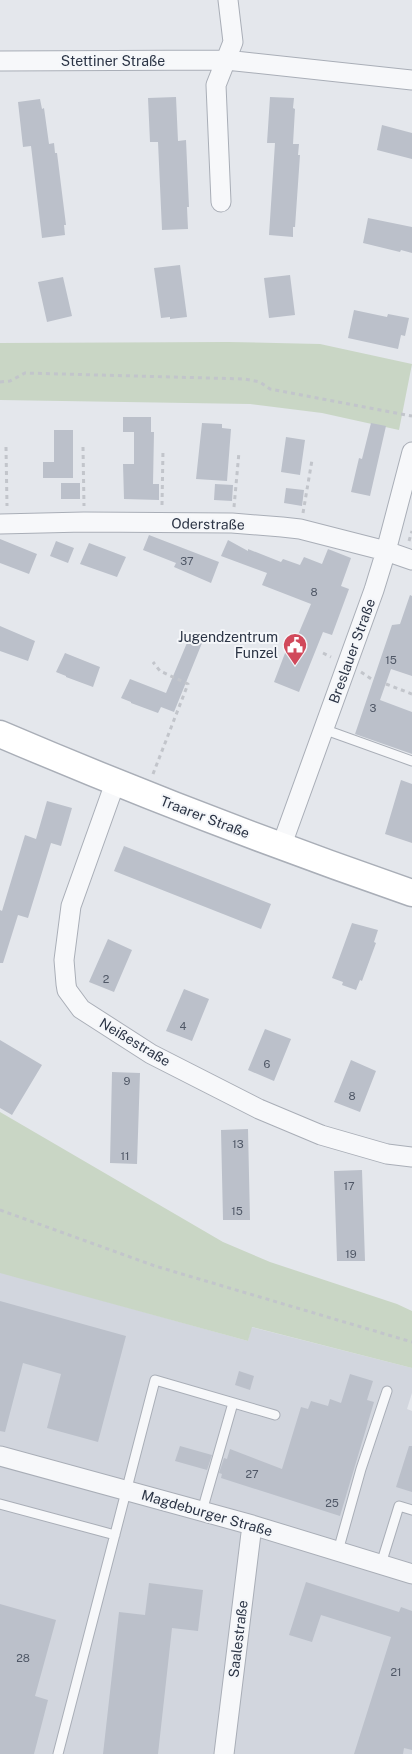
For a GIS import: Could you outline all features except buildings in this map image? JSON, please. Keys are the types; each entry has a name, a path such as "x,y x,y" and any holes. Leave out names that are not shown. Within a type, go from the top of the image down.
{"street":[{"path":"221,202 216,85 233,42 228,0"},
{"name":"Stettiner Straße","path":"0,61 226,60 412,80"},
{"name":"Breslauer Straße","path":"281,847 386,551 412,452"},
{"name":"Oderstraße","path":"4,524 84,522 232,523 300,529 386,551 412,560"},
{"name":"Traarer Straße","path":"0,734 115,783 281,847 412,893"},
{"name":"Neißestraße","path":"115,783 70,906 64,960 66,984 67,990 81,1009 151,1054 259,1109 321,1135 387,1154 412,1158"},
{"name":"Magdeburger Straße","path":"0,1456 252,1525 412,1574"},
{"name":"Saalestraße","path":"224,1754 252,1525"}],"lane":[{"path":"324,730 412,761"},
{"path":"58,1754 155,1380 275,1415"},
{"path":"338,1551 361,1469 387,1391"},
{"path":"202,1511 233,1403"},
{"path":"0,1504 115,1535"},
{"path":"381,1564 399,1506 412,1510"}],"path":[{"path":"0,382 10,381 25,373 245,379 260,382 270,389 412,416"},
{"path":"4,524 6,447"},
{"path":"83,447 84,522"},
{"path":"162,523 163,450"},
{"path":"232,523 239,452"},
{"path":"300,529 312,460"},
{"path":"145,793 188,684 160,671 153,662"},
{"path":"386,684 412,694"},
{"path":"0,1210 155,1266 412,1342"}],"shaded area":[{"path":"0,1272 248,1341 251,1327 412,1368 412,1393 407,1409 412,1411 412,1754 0,1754"}],"green space":[{"path":"228,342 320,344 412,364 399,430 322,413 250,404 0,400 0,343"},
{"path":"0,1112 223,1242 270,1262 397,1304 412,1311 412,1368 252,1327 248,1341 0,1273"}],"place":[{"name":"Jugendzentrum Funzel","path":"295,666"}]}
